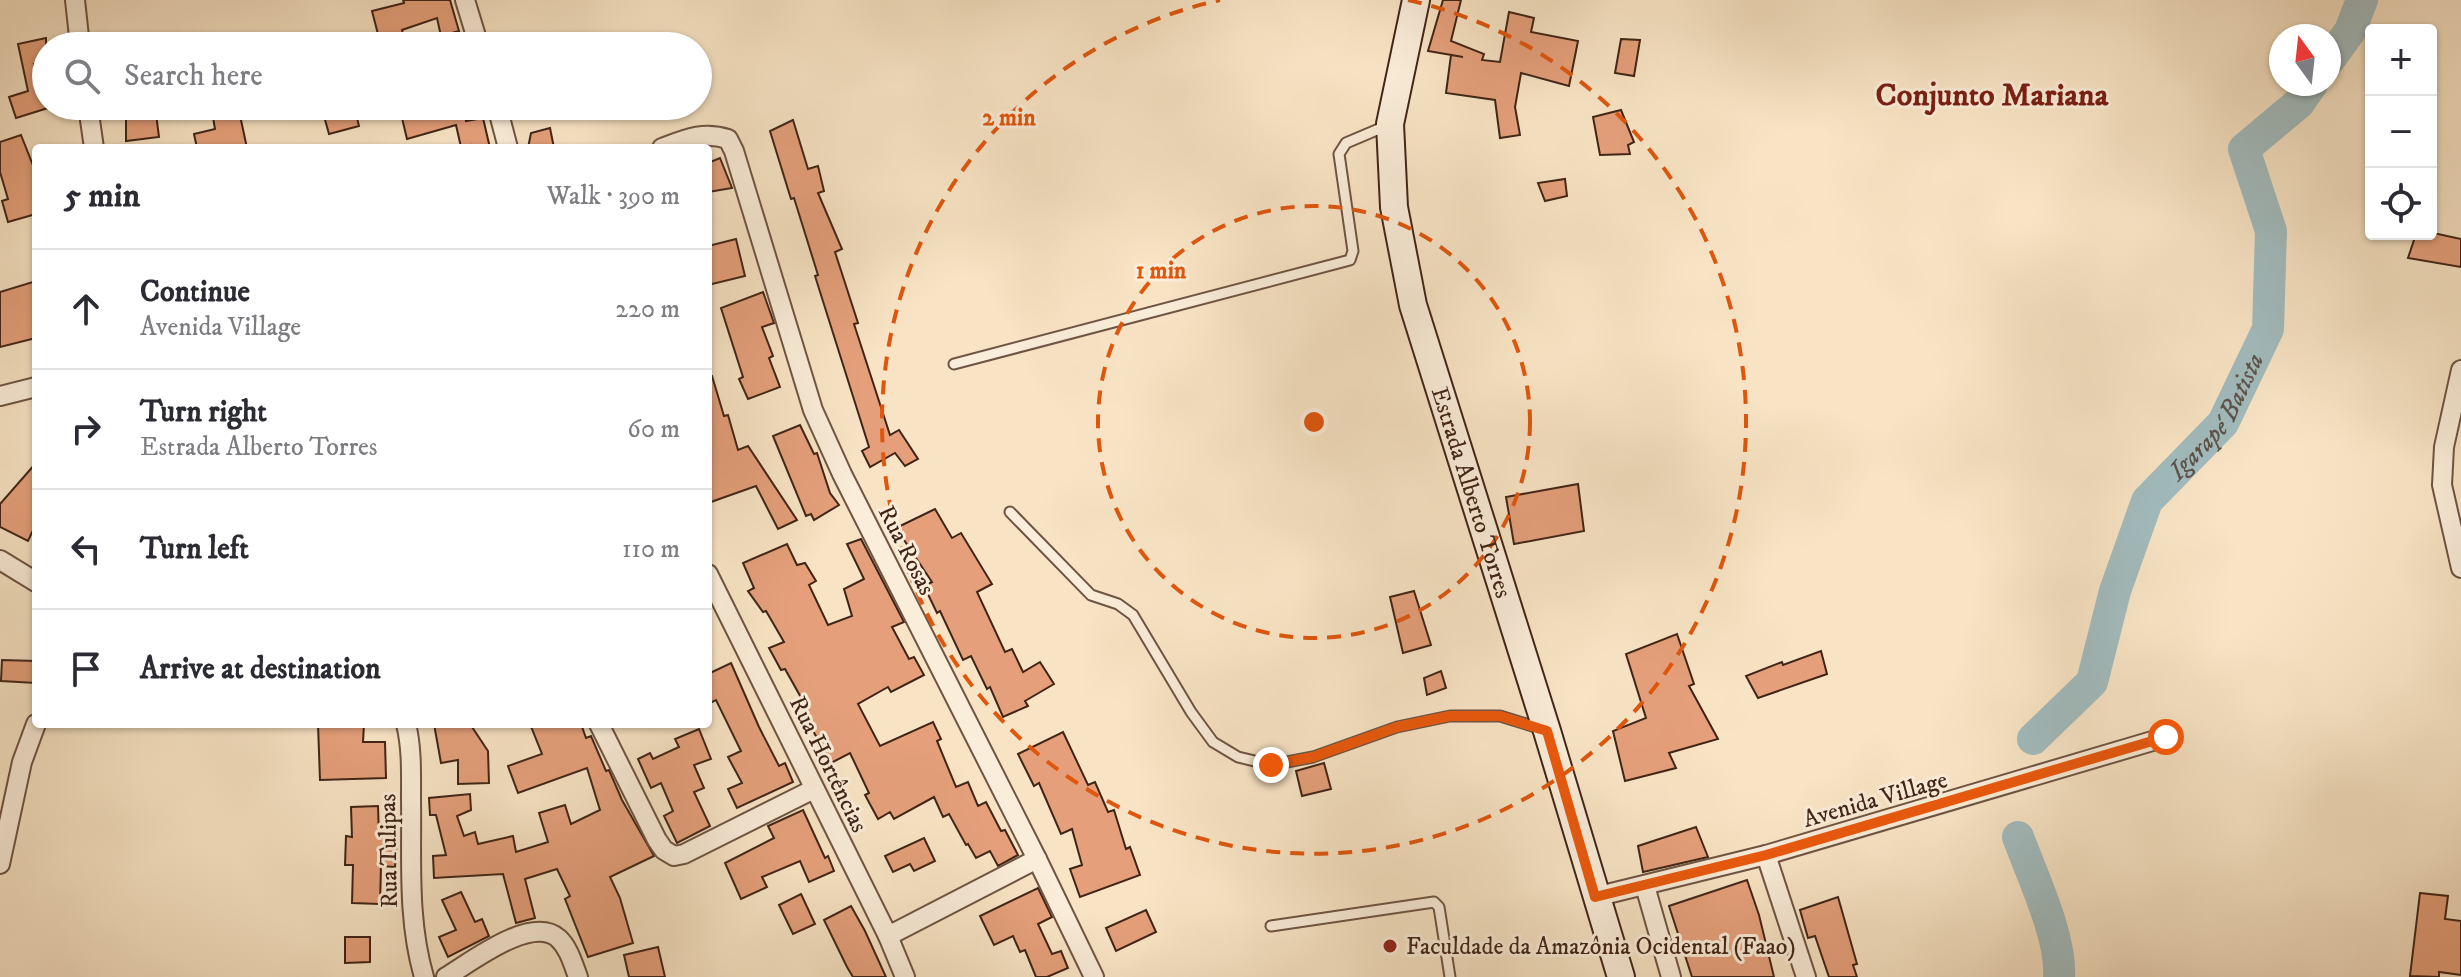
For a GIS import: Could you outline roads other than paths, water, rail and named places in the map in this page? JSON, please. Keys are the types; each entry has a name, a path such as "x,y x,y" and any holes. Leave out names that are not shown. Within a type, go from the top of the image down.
{"street":[{"path":"75,0 78,32"},
{"path":"465,0 475,32"},
{"name":"Estrada Alberto Torres","path":"1416,0 1390,124 1394,207 1413,305 1621,977"},
{"path":"90,120 93,144"},
{"path":"501,120 507,144"},
{"name":"Rua Rosas","path":"673,144 699,135 728,139 819,423 1094,977"},
{"path":"2461,370 2444,447 2442,485 2454,509 2461,568"},
{"path":"0,396 32,388"},
{"path":"0,560 32,580"},
{"name":"Rua Hortências","path":"712,582 888,936 905,977"},
{"path":"0,864 22,762 35,728"},
{"name":"Rua Tulipas","path":"406,728 411,772 412,910 416,949 424,977"},
{"path":"601,728 657,840 664,850 674,856 684,854 814,789"},
{"name":"Avenida Village","path":"1595,897 1766,855 2166,737"},
{"path":"1766,855 1806,977"},
{"path":"888,936 1037,859"},
{"path":"1645,886 1671,977"},
{"path":"446,977 521,933 543,931 563,945 578,977"}],"lane":[{"path":"954,364 1350,260 1353,251 1339,154 1346,143 1390,124"},
{"path":"1010,512 1091,595 1118,604 1133,615 1191,712 1213,742 1238,757 1271,765 1313,757 1397,727 1450,716 1500,716 1547,731"},
{"path":"1271,926 1434,902 1439,907 1450,977"}],"waterway":[{"name":"Igarapé Batista","path":"2341,43 2350,31 2362,0"},
{"name":"Igarapé Batista","path":"2033,739 2092,682 2115,591 2147,501 2223,423 2268,329 2271,231 2244,149 2304,96"},
{"name":"Igarapé Batista","path":"2018,837 2051,926 2059,961 2059,977"}],"place":[{"name":"Faculdade da Amazônia Ocidental (Faao)","path":"1390,946"}],"district":[{"name":"Conjunto Mariana","path":"1992,94"}]}
